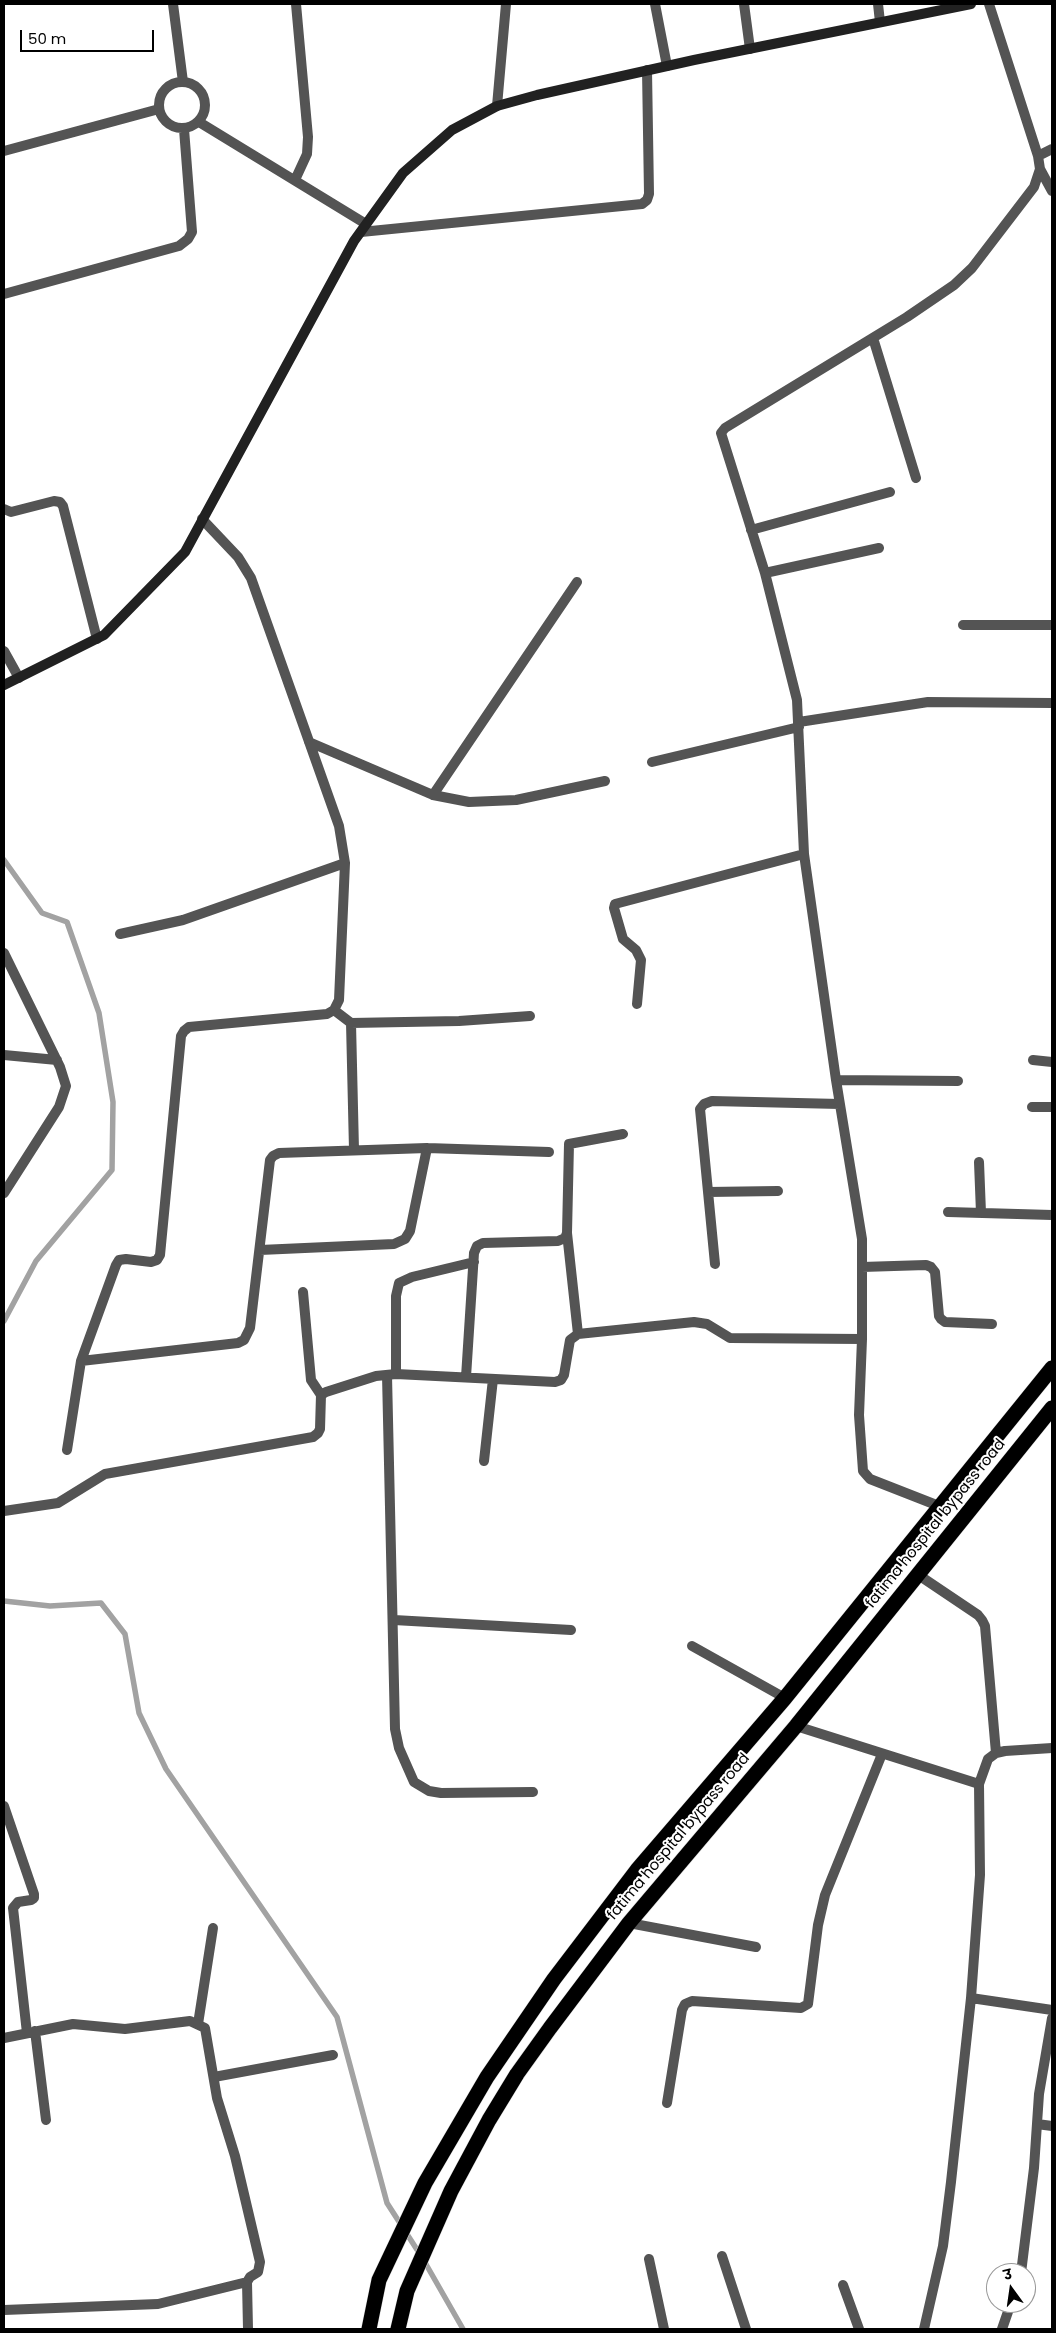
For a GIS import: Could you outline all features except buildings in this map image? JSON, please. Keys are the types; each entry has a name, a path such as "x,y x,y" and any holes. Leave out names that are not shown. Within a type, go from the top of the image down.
{"highway":[{"name":"fatima hospital bypass road","path":"369,2329 379,2280 425,2183 487,2077 554,1979 637,1870 785,1698 1052,1368"},
{"name":"fatima hospital bypass road","path":"398,2329 408,2291 451,2191 489,2120 517,2074 629,1923 796,1726 1052,1408"},
{"path":"978,1458 998,1474"}],"main road":[{"path":"4,685 104,636 184,552 364,228 403,172 452,130 497,106 647,70 971,4"}],"street":[{"path":"173,4 183,82"},
{"path":"296,4 308,137 307,154 296,180"},
{"path":"497,106 506,4"},
{"path":"655,4 667,66"},
{"path":"744,4 750,49"},
{"path":"878,4 880,22"},
{"path":"989,4 1038,156 1040,169 1052,191"},
{"path":"199,122 296,180 364,228 642,204 650,194 647,70"},
{"path":"183,82 191,84 202,92 206,108 199,122 184,129 172,127 165,122 159,109 159,101 167,87 183,82"},
{"path":"4,151 159,109"},
{"path":"4,294 179,246 188,239 192,232 184,129"},
{"path":"1038,156 1052,149"},
{"path":"939,1506 865,1476 859,1415 862,1339 860,1225 836,1080 804,854 796,690 765,573 721,433 725,428 907,317 964,277 1034,187 1040,169"},
{"path":"873,338 916,478"},
{"path":"751,530 890,492"},
{"path":"4,509 11,512 54,500 63,506 98,639"},
{"path":"67,1450 81,1361 116,1265 119,1260 126,1259 151,1262 157,1260 160,1255 181,1036 184,1031 189,1028 327,1014 334,1010 338,1000 345,863 339,826 251,578 238,556 202,520"},
{"path":"765,573 879,548"},
{"path":"433,795 577,582"},
{"path":"963,625 1052,626"},
{"path":"4,651 19,678"},
{"path":"652,762 799,724 928,702 1052,703"},
{"path":"309,742 433,795 469,802 516,800 605,781"},
{"path":"636,1004 639,954 623,939 614,904 804,854"},
{"path":"120,934 183,920 345,863"},
{"path":"4,953 64,1076 64,1096 4,1193"},
{"path":"334,1010 351,1023 460,1021 530,1016"},
{"path":"351,1023 354,1150"},
{"path":"4,1054 57,1060"},
{"path":"1033,1060 1052,1062"},
{"path":"836,1080 958,1081"},
{"path":"715,1264 700,1109 704,1104 712,1101 840,1104"},
{"path":"1032,1106 1052,1107"},
{"path":"578,1334 567,1233 569,1144 623,1134"},
{"path":"81,1361 238,1343 244,1340 250,1328 270,1160 279,1153 427,1148 549,1152"},
{"path":"260,1250 394,1244 405,1239 410,1231 427,1148"},
{"path":"978,1162 981,1213"},
{"path":"708,1192 778,1191"},
{"path":"948,1212 1052,1215"},
{"path":"466,1377 474,1262 477,1246 483,1243 558,1241 565,1238 567,1233"},
{"path":"474,1262 412,1277 399,1283 396,1296 391,1374 395,1729 399,1748 414,1782 429,1791 441,1793 533,1792"},
{"path":"862,1267 926,1265 931,1267 934,1272 939,1316 941,1319 945,1322 992,1324"},
{"path":"4,1511 66,1500 104,1474 313,1437 318,1434 320,1430 321,1395 311,1380 303,1292"},
{"path":"321,1395 391,1374 556,1382 561,1380 564,1375 570,1340 578,1334 694,1322 706,1324 730,1338 862,1339"},
{"path":"484,1461 493,1379"},
{"path":"917,1574 978,1615 985,1626 996,1753"},
{"path":"394,1620 571,1630"},
{"path":"692,1646 785,1698"},
{"path":"796,1726 979,1784"},
{"path":"924,2329 946,2218 971,1998 980,1876 979,1784 988,1759 996,1753 1052,1748"},
{"path":"667,2103 682,2010 686,2004 692,2001 802,2008 808,2004 818,1925 825,1895 882,1754"},
{"path":"4,1806 34,1894 34,1898 18,1902 13,1908 46,2120"},
{"path":"629,1923 756,1947"},
{"path":"198,2024 213,1928"},
{"path":"971,1998 1052,2010"},
{"path":"1022,2263 1039,2094 1052,2018"},
{"path":"4,2038 73,2024 125,2028 190,2021 205,2028 217,2098 237,2166 260,2262 258,2272 250,2276 247,2282 248,2329"},
{"path":"214,2076 333,2055"},
{"path":"1037,2124 1052,2126"},
{"path":"722,2256 746,2329"},
{"path":"649,2260 664,2329"},
{"path":"4,2310 158,2304 247,2282"},
{"path":"843,2285 859,2329"},
{"path":"1002,2329 1008,2313"}],"waterway":[{"path":"4,860 42,913 67,922 99,1013 113,1102 112,1170 36,1261 4,1321"},
{"path":"4,1601 50,1606 101,1603 125,1634 139,1713 166,1769 337,2017 387,2203 423,2259 463,2329"}]}
